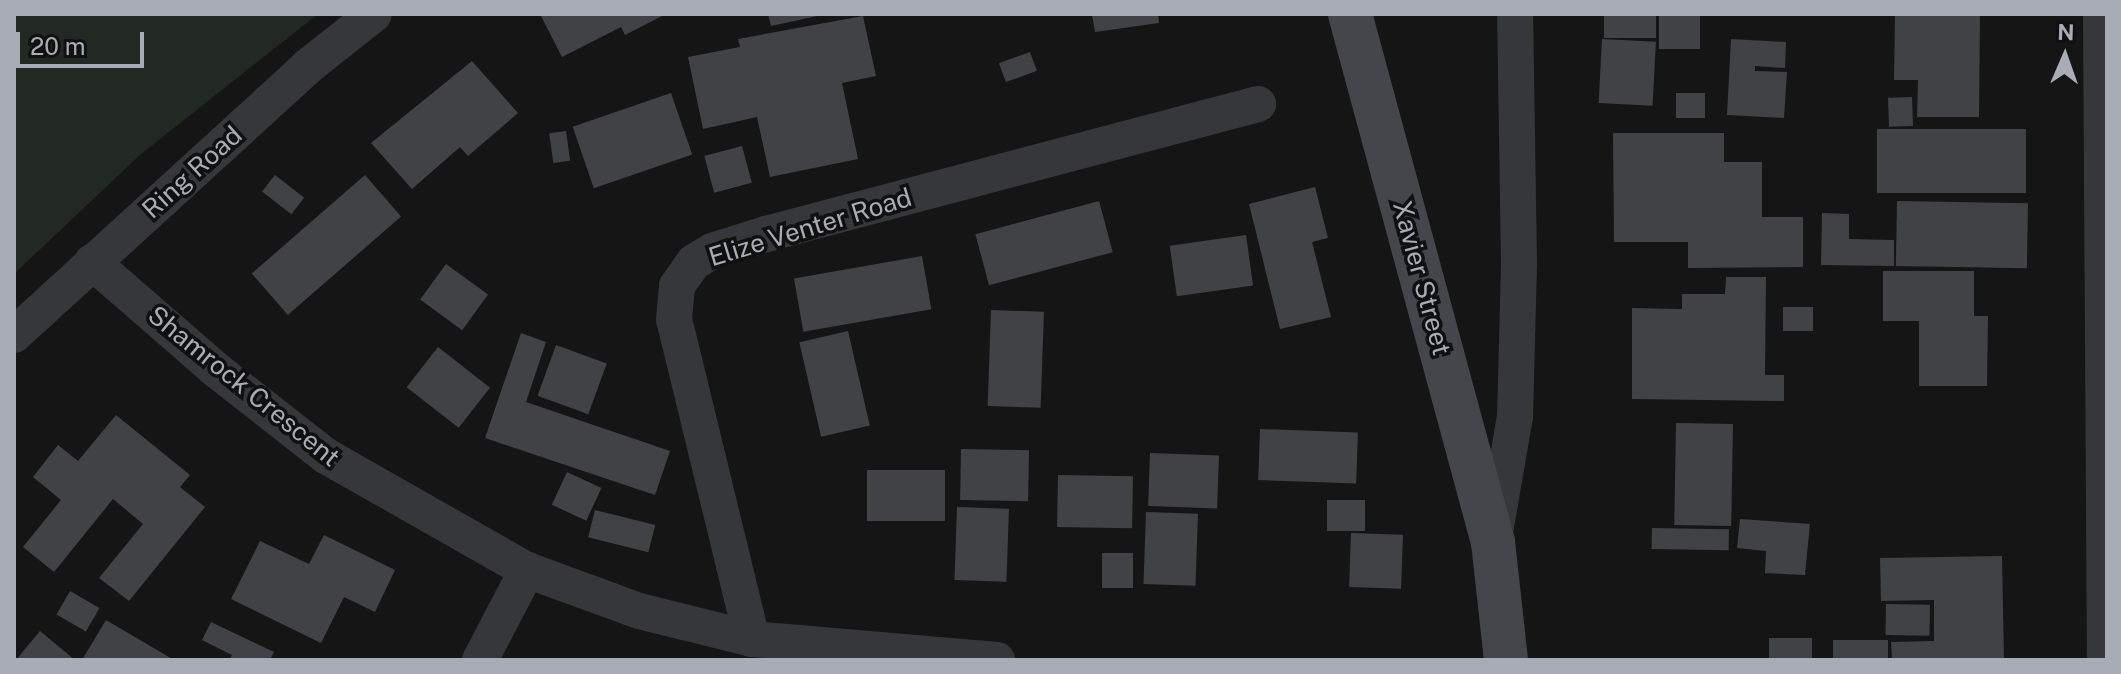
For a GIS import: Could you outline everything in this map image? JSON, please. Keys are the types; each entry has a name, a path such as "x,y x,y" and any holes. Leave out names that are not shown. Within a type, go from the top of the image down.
{"main road":[{"name":"Xavier Street","path":"1350,14 1493,542 1506,660"}],"street":[{"name":"Ring Road","path":"14,335 307,67 374,14"},
{"name":"Xavier Street","path":"1493,542 1515,417 1519,263 1515,14"},
{"path":"2101,14 2105,660"},
{"name":"Elize Venter Road","path":"752,639 674,320 677,286 694,262 712,251 766,234 1258,104"},
{"name":"Shamrock Crescent","path":"92,262 215,369 326,456 527,570 639,611 752,639 997,660"},
{"path":"480,660 527,570"}],"shaded area":[{"path":"14,14 318,14 141,154 14,274"}],"building":[{"path":"540,14 666,14 625,35 621,27 562,57"},
{"path":"768,14 822,14 822,15 771,26"},
{"path":"1092,14 1158,14 1159,23 1095,32"},
{"path":"1604,14 1656,14 1656,38 1604,38"},
{"path":"1659,14 1700,14 1700,49 1659,49"},
{"path":"1895,14 1980,15 1979,117 1917,117 1918,80 1894,80"},
{"path":"863,16 876,76 842,83 858,159 770,177 757,117 703,129 688,57 740,47 738,39"},
{"path":"1602,39 1656,42 1653,106 1599,103"},
{"path":"1731,39 1786,42 1785,68 1755,66 1755,71 1787,72 1784,118 1727,115"},
{"path":"1030,52 1037,71 1006,82 999,63"},
{"path":"472,61 518,113 468,156 460,147 412,189 371,143"},
{"path":"671,93 692,154 594,188 573,127"},
{"path":"1676,93 1705,93 1705,118 1676,118"},
{"path":"1912,97 1913,126 1889,127 1888,98"},
{"path":"1877,129 2026,129 2026,193 1877,193"},
{"path":"566,131 570,161 553,163 549,133"},
{"path":"1613,133 1724,133 1724,162 1762,162 1762,217 1803,217 1803,267 1688,268 1688,242 1614,242"},
{"path":"742,146 752,183 714,193 704,156"},
{"path":"275,175 304,198 291,214 262,192"},
{"path":"365,175 401,217 288,315 252,273"},
{"path":"1315,187 1328,238 1312,242 1331,317 1280,329 1249,204"},
{"path":"1099,201 1113,252 989,285 975,234"},
{"path":"1897,201 2028,203 2027,268 1896,266"},
{"path":"1822,213 1849,214 1849,239 1894,240 1894,266 1821,265"},
{"path":"1246,235 1253,286 1177,296 1170,246"},
{"path":"922,256 931,309 803,332 794,279"},
{"path":"446,264 488,295 462,330 420,300"},
{"path":"1883,271 1974,271 1974,316 1988,316 1987,386 1919,386 1919,321 1883,321"},
{"path":"1726,277 1766,277 1765,375 1784,375 1784,401 1632,399 1632,308 1682,309 1682,294 1725,294"},
{"path":"1783,307 1813,307 1813,331 1783,331"},
{"path":"991,310 1044,312 1041,408 988,406"},
{"path":"848,331 870,426 821,437 799,342"},
{"path":"521,333 546,342 526,402 670,451 655,495 485,438"},
{"path":"556,345 607,363 588,414 538,396"},
{"path":"438,347 490,388 459,428 407,387"},
{"path":"116,415 190,475 180,487 205,507 129,601 99,578 143,524 113,499 54,572 23,547 61,500 33,477 58,445 78,461"},
{"path":"1676,423 1733,424 1731,526 1674,525"},
{"path":"1260,429 1358,432 1356,483 1258,480"},
{"path":"961,449 1029,450 1028,501 960,500"},
{"path":"1150,453 1219,455 1217,508 1148,506"},
{"path":"867,470 945,470 945,521 867,521"},
{"path":"567,472 601,488 586,521 552,505"},
{"path":"1058,475 1133,476 1132,528 1057,527"},
{"path":"1327,500 1365,500 1365,531 1327,531"},
{"path":"957,507 1009,509 1006,582 954,580"},
{"path":"595,510 655,525 648,552 588,537"},
{"path":"1146,512 1198,514 1195,586 1143,584"},
{"path":"1740,519 1810,524 1805,575 1765,573 1766,551 1737,548"},
{"path":"1652,528 1729,529 1729,550 1652,549"},
{"path":"1351,533 1403,535 1401,589 1349,587"},
{"path":"324,535 395,570 375,612 344,597 321,643 231,599 260,541 309,564"},
{"path":"1102,553 1133,553 1133,588 1102,588"},
{"path":"2002,556 2004,660 1892,660 1891,642 1934,641 1934,600 1881,601 1880,558"},
{"path":"70,591 99,608 86,631 57,614"},
{"path":"1886,604 1930,605 1929,636 1885,635"},
{"path":"106,620 174,660 82,660"},
{"path":"211,622 274,652 270,660 229,660 232,655 202,640"},
{"path":"40,631 75,660 16,660"},
{"path":"1769,638 1812,638 1812,660 1769,660"},
{"path":"1833,640 1888,640 1888,660 1833,660"}]}
